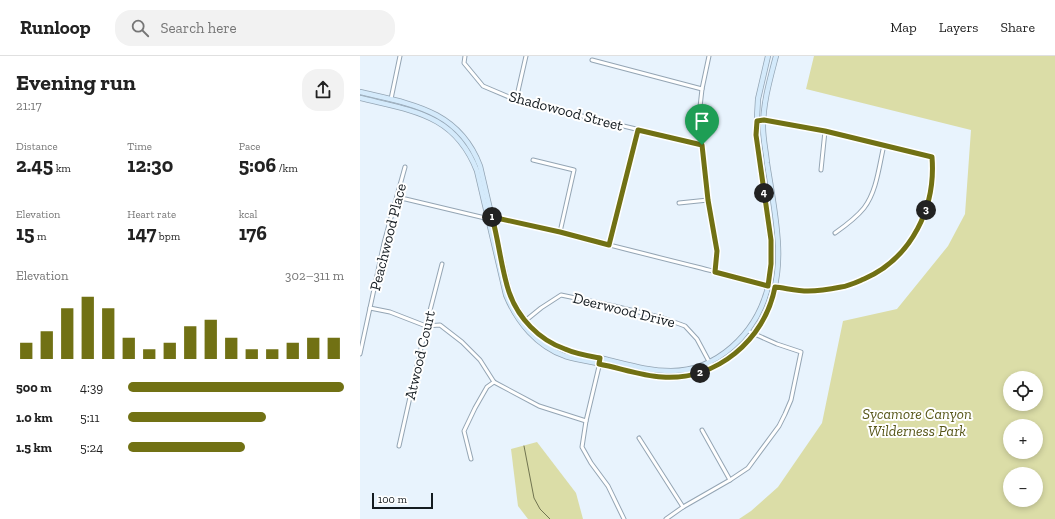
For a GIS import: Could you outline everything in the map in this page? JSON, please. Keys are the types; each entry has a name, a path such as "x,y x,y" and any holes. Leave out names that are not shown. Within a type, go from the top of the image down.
{"street":[{"path":"390,102 400,56"},
{"name":"Shadowood Street","path":"465,56 464,63 483,86 516,100 702,145"},
{"path":"516,100 526,56"},
{"path":"709,56 702,89 699,116 708,200 717,251 715,272"},
{"path":"360,92 432,118 449,129 464,144 477,171 490,218 506,295 514,313 537,333 556,346 566,350 646,369 667,371 689,369 710,362 738,342 748,331 762,304 768,286 772,252 756,135 758,99 768,56"},
{"path":"524,322 533,336 550,348 566,356 651,376 672,378 691,376 727,360 747,342 763,319 768,307 775,287 779,262 778,240 764,138 766,98 776,56"},
{"path":"592,60 702,89"},
{"path":"360,98 390,102"},
{"path":"397,197 560,232 775,287 808,291 843,287 876,273 894,260 910,241 925,213 931,194 933,176 932,157 825,131 764,120 757,121"},
{"path":"609,245 638,130"},
{"path":"821,170 825,131"},
{"path":"835,233 856,217 870,198 884,145"},
{"path":"533,160 574,170 560,232"},
{"name":"Peachwood Place","path":"360,354 384,243 405,167"},
{"path":"679,203 708,200"},
{"name":"Atwood Court","path":"399,446 426,326 442,264"},
{"name":"Deerwood Drive","path":"524,322 541,308 561,295 614,306 663,318 685,326 697,339 712,367"},
{"path":"370,308 390,312 426,326 440,325 462,342 480,360 494,382 539,406 586,421"},
{"path":"666,519 683,507 748,468 779,426 791,400 801,352 748,331"},
{"path":"600,358 586,421 582,447 608,486 624,519"},
{"path":"471,460 464,431 487,387 494,382"},
{"path":"702,430 730,480"},
{"path":"639,438 683,507"}],"green space":[{"name":"Sycamore Canyon Wilderness Park","path":"814,56 1055,56 1055,519 739,519 751,511 778,487 822,423 843,321 897,309 948,246 965,214 971,130 806,89"},
{"path":"537,442 576,493 583,519 528,519 518,506 511,449"}],"waterway":[{"path":"524,446 534,498 540,509 550,519"}],"route":[{"path":"764,120 825,131 932,157 933,176 931,194 923,220 903,251 894,260 867,278 843,287 808,291 775,287 763,319 751,338 727,360 700,373 691,376 672,378 651,376 599,364 600,358 566,350 556,346 537,333 525,321 513,303 503,269 492,217 560,232 609,245 638,130 702,145 708,200 717,251 715,272 768,286 772,252 756,135 757,121 764,120"}]}
